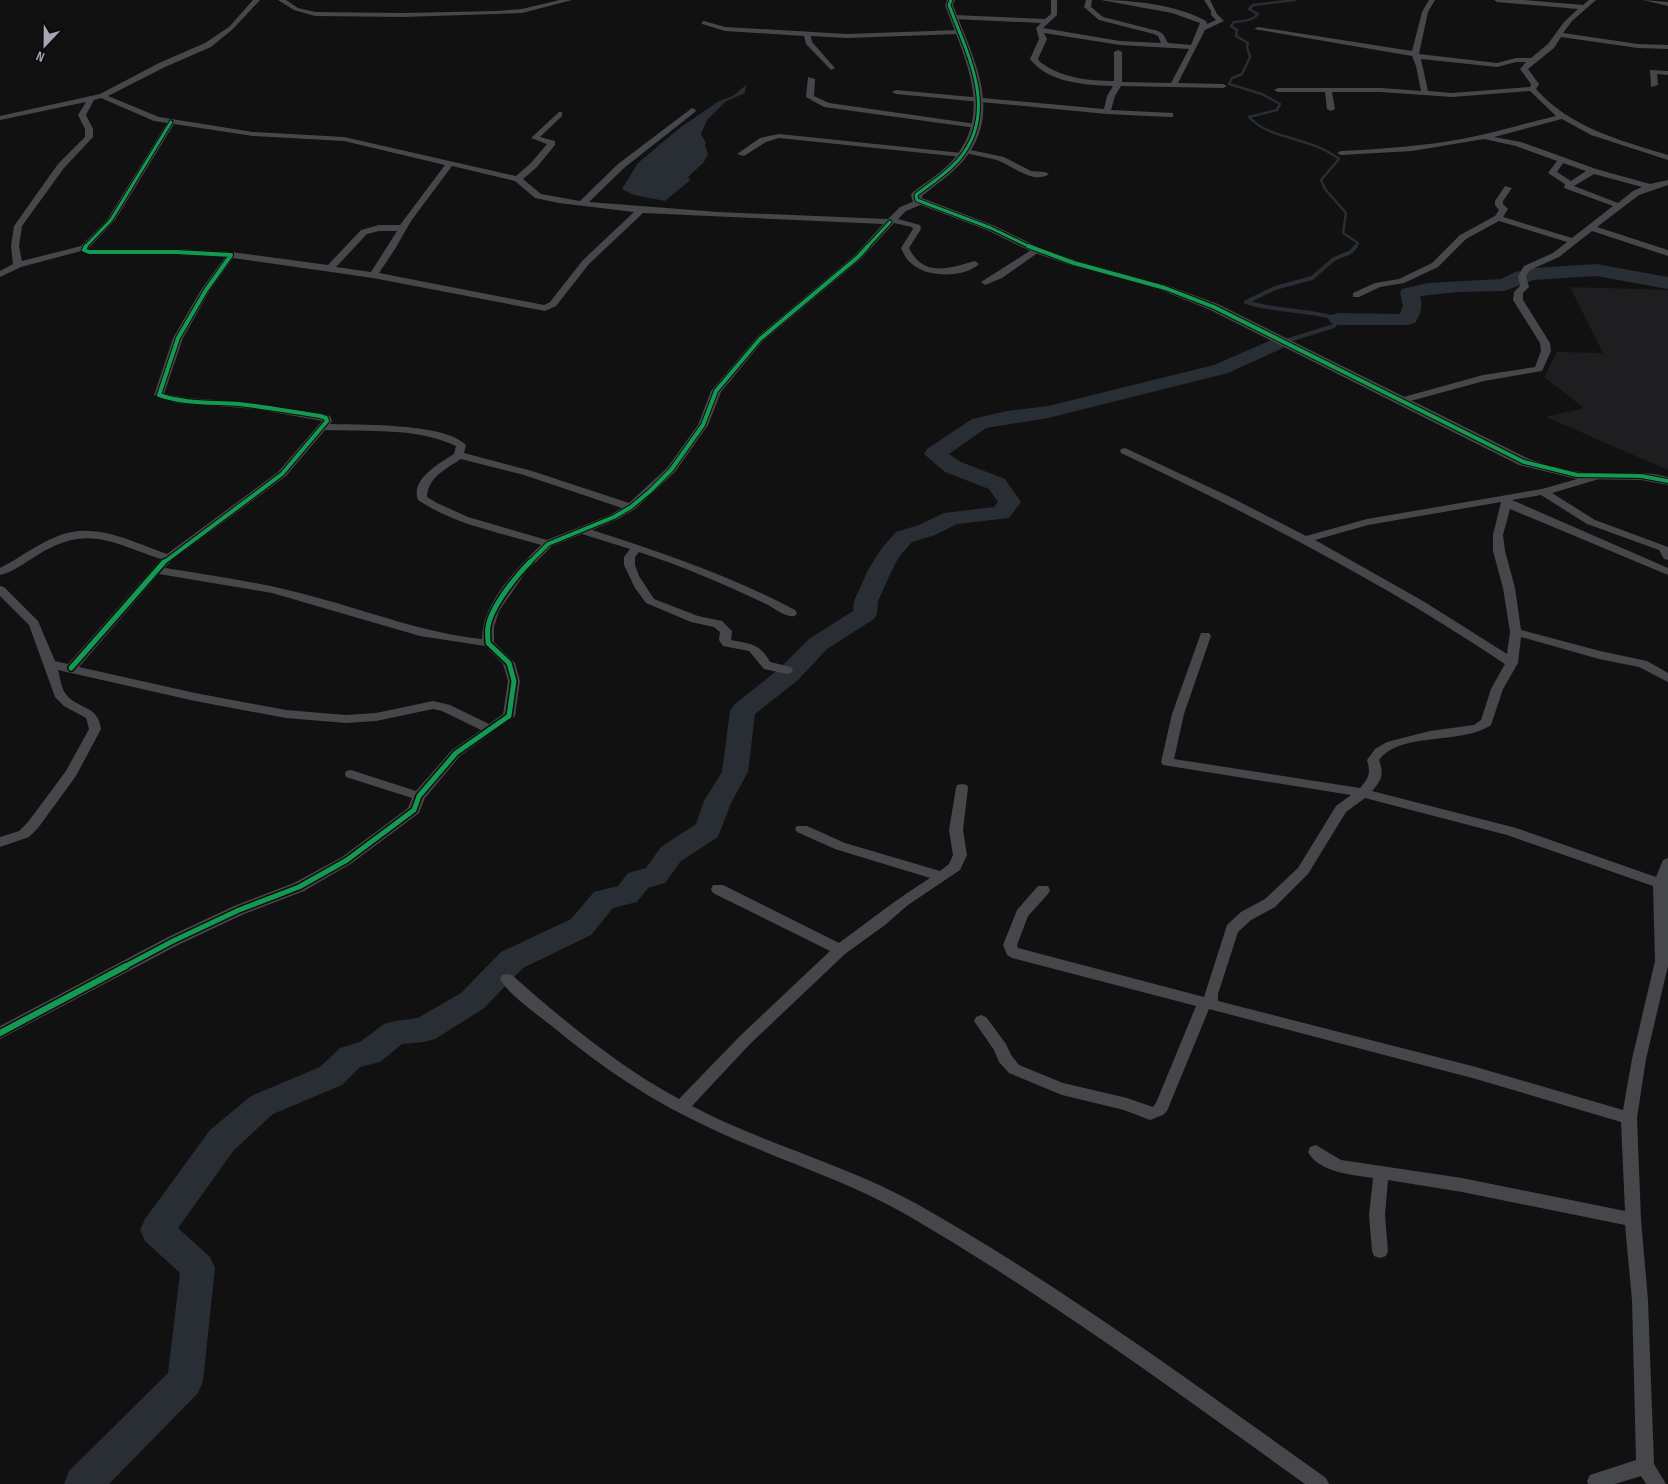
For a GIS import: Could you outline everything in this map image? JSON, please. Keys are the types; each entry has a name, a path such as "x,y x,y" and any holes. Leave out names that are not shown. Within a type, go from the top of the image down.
{"street":[{"path":"0,118 102,96 162,65 208,45 231,28 257,0"},
{"path":"280,0 296,9 315,14 395,15 522,11 569,0"},
{"path":"951,0 949,5 978,82 980,100 976,126 963,153 916,195 917,200 991,228 1036,250 1074,263 1164,288 1214,308 1273,335 1524,462 1564,473 1595,477 1642,475 1668,480"},
{"path":"1054,0 1054,15 1039,28 1043,39 1034,59 1036,64 1080,82 1223,86"},
{"path":"1089,0 1087,7 1101,19 1160,33 1165,44"},
{"path":"1104,0 1196,18 1204,22 1194,47 1180,69 1174,84"},
{"path":"1202,30 1221,21 1214,15 1214,11 1207,0"},
{"path":"1425,93 1420,66 1415,55 1425,12 1432,0"},
{"path":"1497,0 1584,8"},
{"path":"1532,89 1535,84 1524,69 1531,60 1542,54 1553,44 1564,25 1593,0"},
{"path":"1646,0 1668,4"},
{"path":"953,17 1045,21"},
{"path":"704,23 725,29 847,36 959,32"},
{"path":"1258,29 1415,55 1497,65 1516,60 1531,60"},
{"path":"1040,30 1120,43 1194,47"},
{"path":"807,34 808,42 831,68"},
{"path":"1559,35 1638,46 1668,47"},
{"path":"1107,112 1111,96 1118,84 1118,52"},
{"path":"1654,85 1653,72 1668,73"},
{"path":"811,79 810,97 827,105 900,117 976,126"},
{"path":"1278,90 1388,90 1452,95 1532,89 1562,117 1580,128 1668,158"},
{"path":"1328,90 1331,109"},
{"path":"896,92 1107,112 1170,115"},
{"path":"102,96 148,117 171,122 253,134 344,139 518,179 538,196 559,201 640,210 891,221 916,225 917,229 905,248 912,260 919,265 946,272 962,270 975,264"},
{"path":"18,265 15,240 18,226 61,166 90,137 89,129 82,115 92,97"},
{"path":"582,204 627,161 692,110"},
{"path":"518,179 534,165 552,144 535,138 559,114"},
{"path":"1341,153 1422,147 1483,137 1562,117"},
{"path":"0,274 18,265 84,248 100,234 112,220 120,202 171,122"},
{"path":"741,154 763,140 779,136 963,153 1002,160 1029,173 1045,174"},
{"path":"1483,137 1518,144 1593,171 1650,187"},
{"path":"1561,160 1552,173 1569,183"},
{"path":"373,275 403,228 450,164"},
{"path":"1569,183 1593,171"},
{"path":"1403,400 1482,378 1539,369 1546,351 1545,343 1518,300 1520,292 1525,288 1522,276 1527,268 1534,263 1556,255 1636,193 1668,182"},
{"path":"1569,183 1567,186 1620,206"},
{"path":"1356,295 1378,285 1401,281 1435,265 1463,237 1498,218 1504,209 1499,205 1499,201 1508,188"},
{"path":"488,643 488,627 493,611 522,570 548,544 614,517 631,507 671,470 704,426 716,391 760,339 858,257 903,209 920,202"},
{"path":"84,248 84,250 89,252 176,252 231,255 373,275 530,306 550,307 568,287 586,262 640,210"},
{"path":"1498,218 1572,241"},
{"path":"330,268 364,232 379,228 403,228"},
{"path":"1591,228 1668,253"},
{"path":"984,282 999,276 1036,250"},
{"path":"70,668 168,558 282,474 327,421 326,418 320,416 237,404 183,402 159,395 178,338 206,290 231,255"},
{"path":"323,427 414,432 440,435 452,439 461,446 459,455 428,478 421,489 422,498 430,505 473,521 548,544"},
{"path":"1125,450 1307,540 1427,608 1512,663"},
{"path":"459,455 528,474 631,507"},
{"path":"1307,540 1367,522 1507,501 1595,477"},
{"path":"1543,492 1591,522 1663,548 1668,557"},
{"path":"1507,501 1668,572"},
{"path":"982,1021 1001,1048 1004,1058 1014,1069 1062,1089 1127,1104 1150,1114 1158,1111 1162,1107 1208,1003 1232,929 1246,916 1270,903 1302,871 1342,809 1363,793 1375,780 1376,770 1373,760 1379,752 1391,745 1415,738 1468,731 1484,726 1487,722 1497,689 1512,663 1516,632 1509,588 1499,552 1498,535 1507,501"},
{"path":"581,530 656,553 730,584 791,613"},
{"path":"0,572 15,565 47,544 76,533 95,533 168,558"},
{"path":"638,548 630,556 629,564 645,596 650,601 695,619 718,624 726,631 725,640 728,643 753,648 760,654 768,666 787,670"},
{"path":"0,1033 173,941 238,910 307,882 347,860 414,810 419,796 456,753 509,716 514,681 509,663 488,643 454,639 418,631 298,596 156,570"},
{"path":"0,588 34,624 50,664 59,694 68,703 90,715 94,721 95,729 71,773 33,825 18,837 0,842"},
{"path":"1516,632 1599,655 1643,664 1668,678"},
{"path":"1205,636 1178,714 1167,762 1363,793 1511,831 1664,884"},
{"path":"50,664 195,697 286,714 346,718 376,717 433,705 446,708 490,729"},
{"path":"351,774 419,796"},
{"path":"681,1107 745,1040 840,950 880,921 903,901 955,867 960,855 957,847 957,812 962,788"},
{"path":"802,829 840,846 942,877"},
{"path":"1657,1484 1645,1466 1640,1300 1633,1220 1629,1118 1639,1059 1662,961 1664,884 1668,863"},
{"path":"718,889 840,950"},
{"path":"1043,890 1022,914 1010,945 1012,951 1017,954 1476,1073 1629,1118"},
{"path":"507,979 555,1023 633,1080 681,1107 844,1177 909,1208 1075,1312 1320,1484"},
{"path":"1316,1152 1338,1166 1462,1185 1633,1220"},
{"path":"1380,1251 1377,1215 1381,1173"},
{"path":"1597,1483 1645,1466"}],"shaded area":[{"path":"746,85 745,93 725,102 707,120 701,134 706,143 705,146 708,154 704,162 688,177 690,180 688,182 665,201 634,195 622,189 638,163 681,127 719,101 733,96"},
{"path":"1570,287 1668,290 1668,470 1546,417 1584,408 1544,377 1557,352 1603,353"}],"waterway":[{"path":"1295,0 1253,5 1249,9 1258,14 1256,16 1234,22 1231,26 1237,30 1236,36 1248,43 1247,47 1250,57 1242,74 1232,78 1229,84 1262,94 1280,104 1277,110 1249,117 1258,125 1279,135 1316,146 1339,159 1321,180 1325,189 1346,213 1343,233 1358,243 1355,247"},
{"path":"1276,344 1334,326 1338,319 1246,302 1275,288 1312,278 1334,259 1351,252 1356,246"},
{"path":"1338,319 1408,319 1413,306 1409,293 1459,286 1504,285 1522,276 1534,274 1596,270 1668,283"},
{"path":"83,1484 185,1381 198,1268 157,1230 222,1140 262,1105 331,1076 351,1057 369,1053 395,1033 424,1030 472,1001 512,960 581,927 604,899 627,895 638,880 655,876 671,854 708,830 718,801 735,772 743,711 789,674 818,644 865,614 866,601 880,570 889,554 904,537 927,530 952,518 1001,513 1010,502 997,484 953,467 935,454 979,423 1007,417 1048,412 1221,369 1276,344"}],"cycle path":[{"path":"951,0 949,5 976,79 979,96 978,114 973,133 963,154 948,170 916,195 917,200 991,228 1036,250 1074,263 1165,288 1214,307 1524,462 1550,470 1577,475 1595,477 1641,476 1668,481"},
{"path":"71,668 168,558 282,474 327,421 326,418 320,416 278,409 177,400 159,395 178,338 206,290 231,255 176,252 89,252 84,250 84,248 111,220 171,122"},
{"path":"0,1033 173,941 239,910 299,887 347,860 414,810 419,796 456,753 509,716 514,681 509,663 488,643 488,627 493,611 522,570 548,544 614,517 631,507 650,491 671,470 703,425 716,391 760,339 858,257 890,222"}]}
